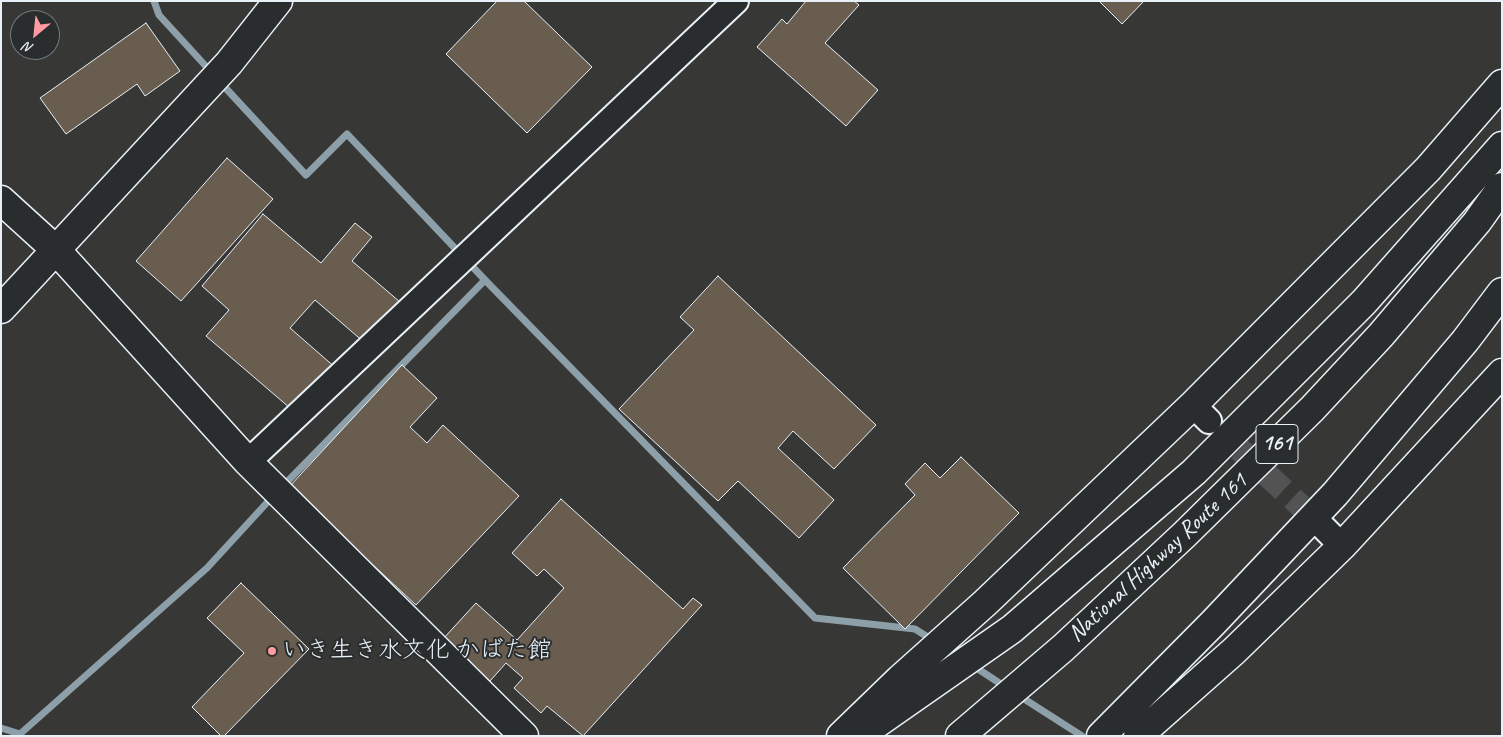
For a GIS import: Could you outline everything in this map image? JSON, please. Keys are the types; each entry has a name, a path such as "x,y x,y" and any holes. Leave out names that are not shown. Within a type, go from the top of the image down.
{"main road":[{"path":"1,309 226,66 278,1"},
{"path":"841,736 927,654 1201,413 1428,169 1502,84"},
{"path":"858,736 1012,629 1194,472 1364,302 1502,146"},
{"name":"National Highway Route 161","path":"960,736 1028,679 1177,542 1312,409 1381,335 1477,222 1502,187"},
{"path":"1,200 56,250 257,471 524,736"},
{"path":"1104,733 1335,494 1465,341 1502,292"},
{"path":"1138,736 1234,651 1342,546 1502,373"}],"street":[{"path":"257,471 453,269 736,1"},
{"path":"1316,520 1342,546"}],"building":[{"path":"497,1 524,1 592,67 527,133 446,54"},
{"path":"806,1 854,1 859,5 825,43 878,90 846,126 757,47 782,19 787,24"},
{"path":"1099,1 1144,1 1122,24"},
{"path":"146,23 180,71 145,96 137,84 66,134 40,98"},
{"path":"227,158 273,199 181,301 136,261"},
{"path":"263,214 321,263 355,223 372,237 352,261 400,302 365,343 315,300 290,328 337,369 315,395 307,388 290,408 206,336 229,310 202,286"},
{"path":"718,276 876,425 834,469 793,431 778,448 834,500 799,538 738,481 718,501 619,409 694,330 680,317"},
{"path":"402,365 437,398 410,427 427,443 443,425 519,496 416,605 289,487"},
{"path":"961,457 1019,513 905,629 843,568 915,495 905,484 925,463 940,478"},
{"path":"561,499 683,609 693,598 702,605 583,736 547,706 541,713 514,688 523,678 506,663 490,681 443,639 476,603 517,640 564,588 544,569 537,576 512,553"},
{"path":"241,583 309,649 224,736 221,736 192,707 244,653 207,618"}],"waterway":[{"path":"154,1 159,15 213,74"},
{"path":"220,82 306,175 347,134 485,280 815,618 915,629 934,641"},
{"path":"282,487 485,280"},
{"path":"1,728 20,734 207,568 274,495"},
{"path":"972,665 1007,688"},
{"path":"1018,695 1082,736"}],"tunnel":[{"path":"1213,425 1316,520"}],"place":[{"name":"いき生き水文化 かばた館","path":"272,651"}]}
